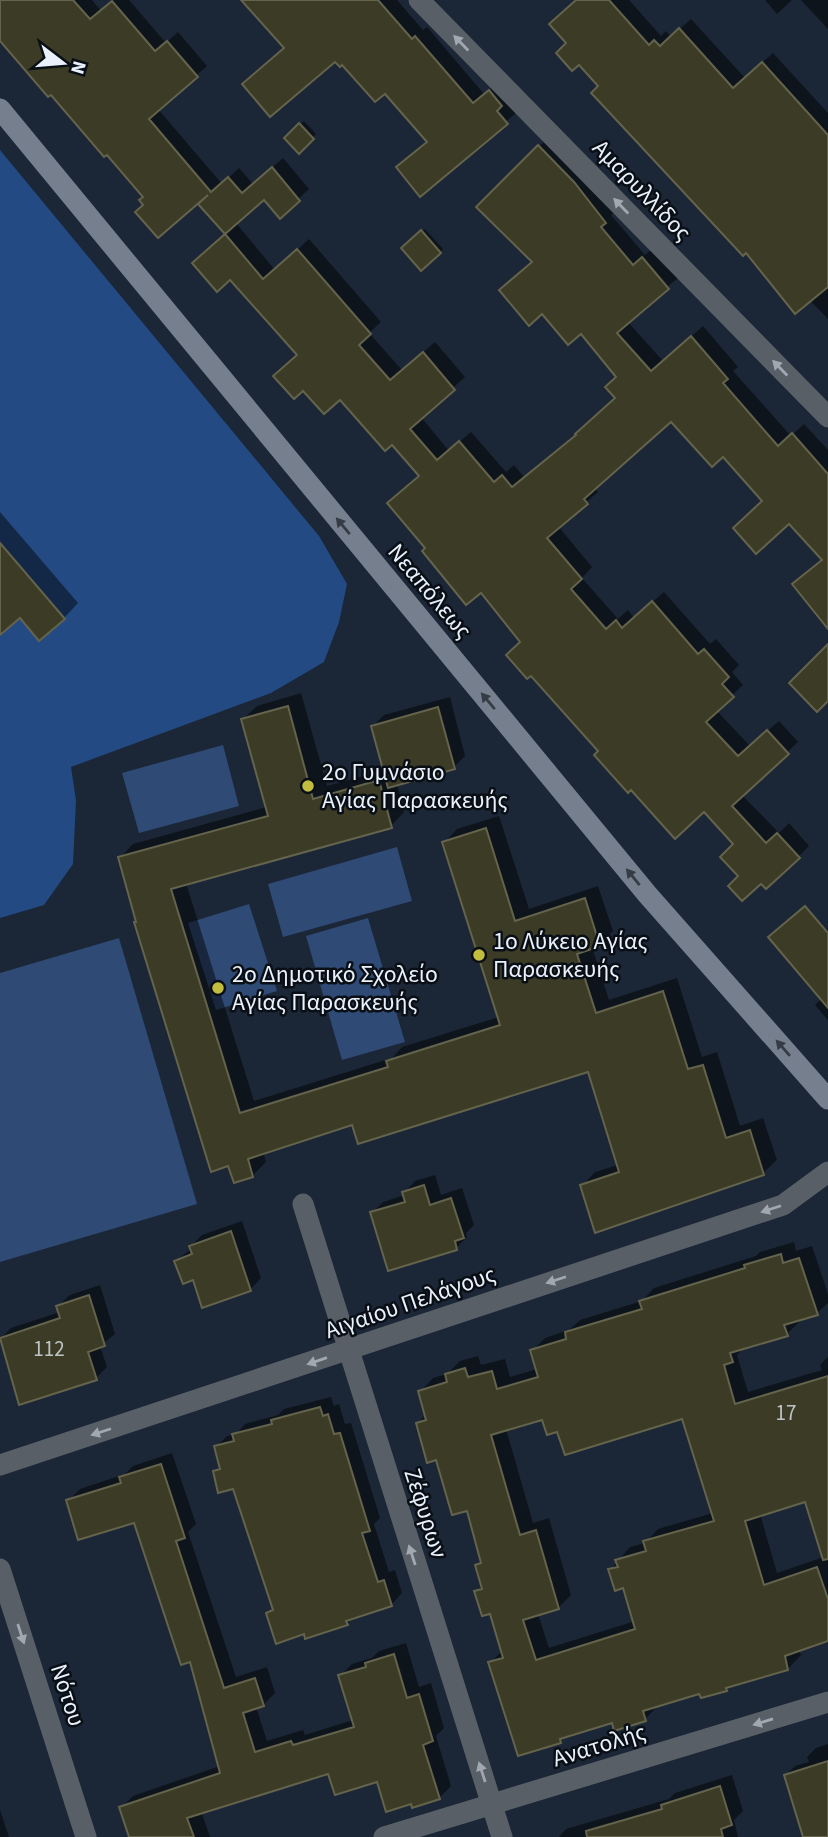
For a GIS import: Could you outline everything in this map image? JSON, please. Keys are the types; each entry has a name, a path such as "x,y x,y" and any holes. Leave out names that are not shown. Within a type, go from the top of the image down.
{"street":[{"name":"Αμαρυλλίδος","path":"419,0 828,416"},
{"name":"Νεαπόλεως","path":"0,109 647,894 828,1099"},
{"name":"Αιγαίου Πελάγους","path":"0,1465 783,1205 828,1172"},
{"name":"Ζέφυρων","path":"303,1204 502,1837"},
{"name":"Νότου","path":"0,1569 86,1837"},
{"name":"Ανατολής","path":"384,1837 828,1702"}],"shaded area":[{"path":"0,150 319,536 347,584 339,622 324,662 271,693 71,767 76,800 73,864 44,905 0,918"},
{"path":"223,745 239,806 139,833 122,773"},
{"path":"397,847 412,901 283,937 268,884"},
{"path":"249,904 277,991 216,1010 188,923"},
{"path":"368,918 405,1042 342,1060 306,936"},
{"path":"119,938 197,1204 0,1262 0,973"}],"building":[{"path":"0,0 73,0 90,19 112,1 155,51 167,41 198,77 149,119 211,192 228,177 242,193 272,167 300,201 280,219 264,200 225,234 198,204 208,195 158,238 135,212 143,205 139,200 143,197 107,155 104,157 51,95 48,97 0,41"},
{"path":"241,0 378,0 412,39 415,36 473,103 489,90 502,106 497,111 508,124 420,197 396,167 427,142 385,94 375,102 342,65 340,67 335,62 270,117 242,84 284,48"},
{"path":"576,0 609,0 649,45 654,40 660,46 679,28 733,88 762,62 828,135 828,287 795,314 746,253 743,256 591,93 598,86 579,65 572,71 556,53 566,43 549,24"},
{"path":"299,123 314,139 299,154 284,138"},
{"path":"538,145 574,182 606,223 601,227 633,265 642,257 669,289 617,333 651,371 691,336 728,379 723,383 778,446 792,433 828,474 828,629 792,584 822,560 789,524 756,554 733,528 762,501 723,457 712,467 671,422 584,499 588,504 547,538 582,579 571,589 606,629 616,620 622,628 652,601 698,654 704,649 729,677 722,684 734,697 706,722 738,756 767,730 789,754 732,806 766,843 777,833 800,858 766,889 761,884 742,901 728,886 738,876 720,857 733,844 704,812 675,839 631,790 628,793 594,755 598,751 531,676 527,679 506,655 520,642 481,593 466,605 422,551 425,548 387,503 419,476 392,445 385,451 340,400 324,414 303,391 294,399 273,376 297,355 230,280 217,292 192,263 225,234 263,279 297,249 371,334 359,345 390,380 423,352 455,390 410,429 437,460 459,441 494,482 502,475 512,487 576,435 615,398 605,387 616,377 581,334 568,345 542,314 529,326 499,290 532,262 476,207"},
{"path":"421,230 441,253 421,271 401,248"},
{"path":"0,543 65,619 39,641 20,618 0,635"},
{"path":"828,644 828,701 817,712 789,683"},
{"path":"288,706 313,799 379,780 392,828 171,889 240,1113 388,1067 386,1061 500,1025 442,842 486,828 515,921 585,898 600,946 577,954 596,1013 663,991 688,1069 703,1065 726,1138 750,1130 764,1175 595,1233 580,1185 619,1172 588,1072 358,1144 352,1125 248,1159 253,1177 234,1183 228,1166 211,1172 134,922 118,857 268,816 241,719"},
{"path":"438,707 455,769 388,788 371,726"},
{"path":"805,906 828,933 828,1008 768,937"},
{"path":"424,1185 430,1205 451,1198 464,1238 455,1241 457,1250 388,1271 370,1212 405,1202 402,1192"},
{"path":"231,1231 251,1291 202,1308 193,1280 183,1284 174,1261 192,1254 189,1246"},
{"path":"781,1254 783,1263 799,1258 818,1315 784,1325 788,1336 730,1353 733,1362 724,1365 735,1404 828,1376 828,1559 823,1560 805,1502 745,1521 764,1585 817,1567 828,1599 828,1641 785,1656 788,1670 726,1688 727,1691 701,1698 699,1694 643,1711 646,1721 614,1731 612,1723 560,1739 561,1743 518,1756 488,1662 503,1658 490,1614 482,1616 474,1591 482,1589 475,1565 481,1563 467,1511 452,1515 436,1460 427,1463 416,1423 426,1420 418,1391 447,1382 445,1374 465,1368 468,1377 492,1371 497,1389 538,1377 530,1350 566,1339 565,1332 642,1309 639,1301 745,1268 744,1265","holes":["682,1419 714,1521 643,1541 646,1551 615,1560 618,1567 608,1569 615,1591 623,1588 635,1629 536,1660 523,1620 559,1609 536,1530 520,1535 491,1435 542,1420 547,1435 557,1432 565,1455"]},
{"path":"89,1295 105,1346 88,1352 97,1380 19,1405 0,1338 60,1318 56,1306"},
{"path":"320,1407 323,1416 328,1414 334,1434 340,1433 370,1531 362,1533 378,1582 384,1580 392,1606 346,1621 348,1625 305,1639 304,1634 276,1644 266,1613 273,1610 233,1489 218,1493 213,1471 220,1469 214,1446 234,1441 232,1434 272,1424 271,1420"},
{"path":"161,1464 185,1538 176,1541 224,1688 255,1678 264,1706 243,1713 255,1752 291,1741 293,1745 354,1727 338,1675 366,1667 365,1663 394,1654 407,1698 419,1694 433,1741 423,1745 440,1799 412,1808 411,1804 386,1812 377,1782 335,1795 328,1774 187,1818 194,1837 129,1837 119,1807 220,1773 190,1662 181,1665 134,1523 78,1540 66,1500 121,1483 119,1477"},
{"path":"828,1761 828,1837 803,1837 784,1775"},
{"path":"720,1786 732,1825 721,1829 723,1837 587,1837 586,1831 662,1809 661,1805"}],"place":[{"name":"2ο Γυμνάσιο Αγίας Παρασκευής","path":"308,786"},
{"name":"1ο Λύκειο Αγίας Παρασκευής","path":"479,955"},
{"name":"2ο Δημοτικό Σχολείο Αγίας Παρασκευής","path":"218,988"}]}
